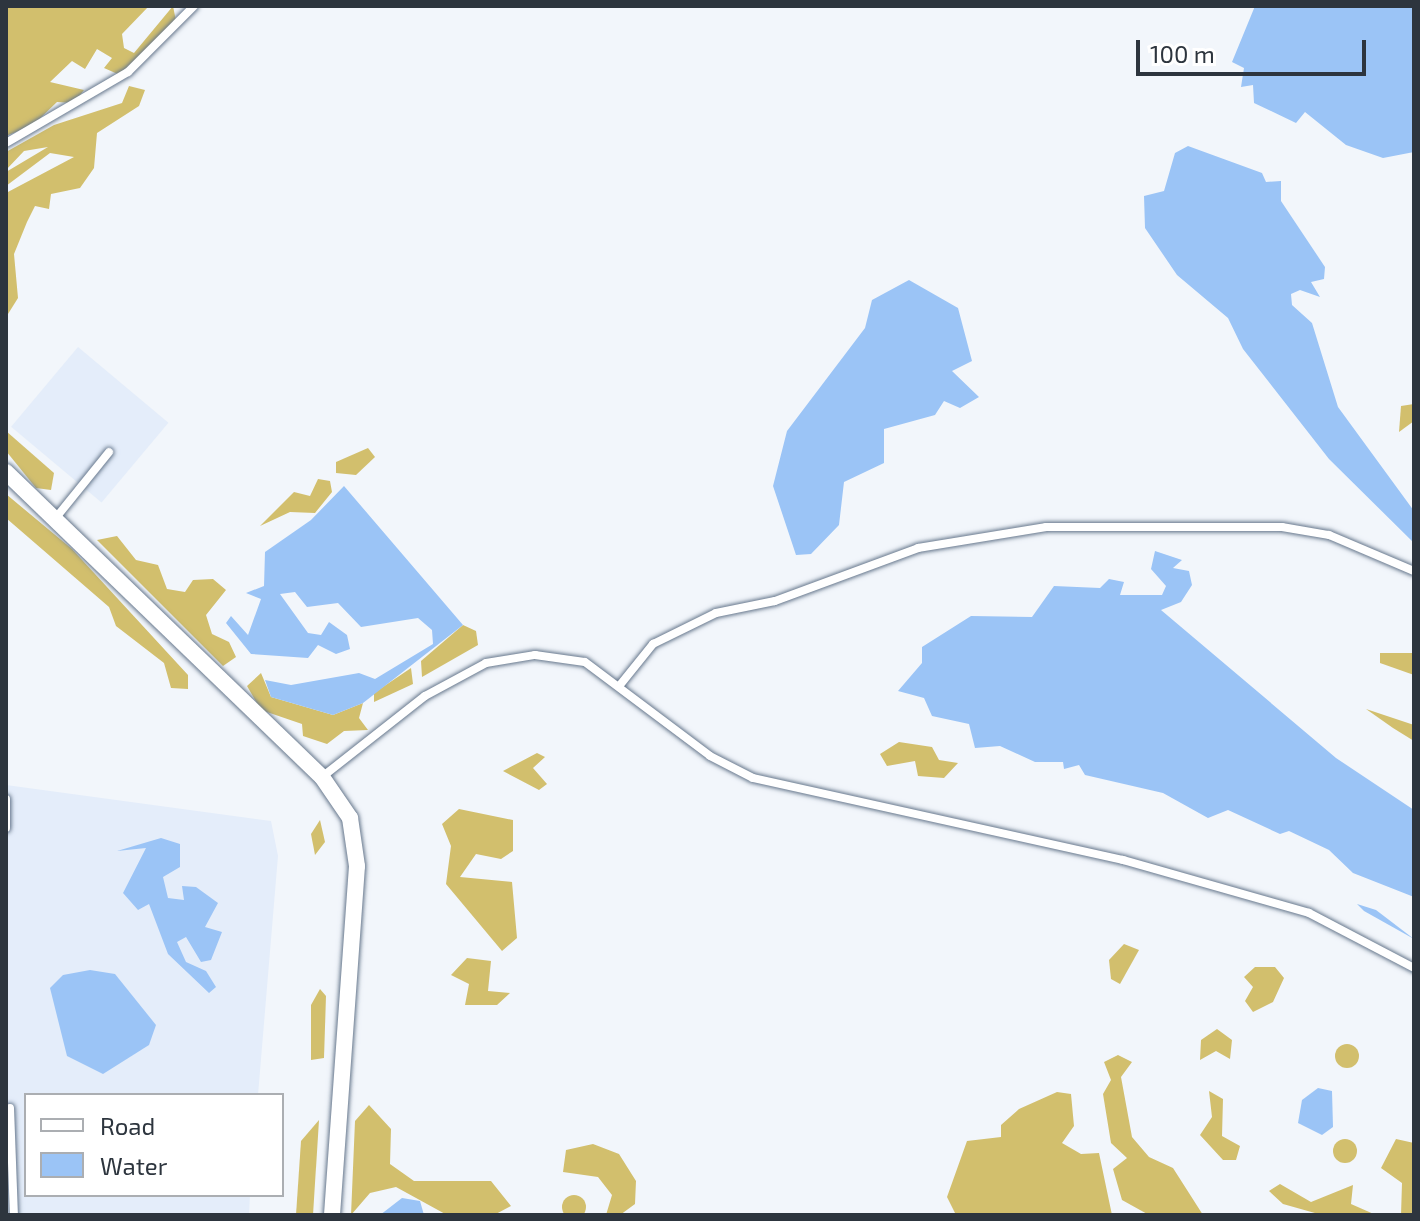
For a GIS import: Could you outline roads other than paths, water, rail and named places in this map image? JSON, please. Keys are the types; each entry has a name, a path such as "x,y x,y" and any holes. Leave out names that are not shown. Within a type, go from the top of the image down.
{"street":[{"path":"6,472 322,777 350,818 357,866 332,1215"}],"lane":[{"path":"6,143 128,72 194,6"},
{"path":"55,519 109,452"},
{"path":"620,685 653,644 716,613 775,601 918,548 1046,527 1282,527 1329,535 1414,571"},
{"path":"322,777 425,696 486,663 535,655 585,662 620,685 710,756 753,778 1123,860 1309,913 1414,968"},
{"path":"6,799 6,828"},
{"path":"10,1108 14,1215"}],"water":[{"path":"1255,6 1414,6 1414,152 1383,158 1346,145 1305,112 1296,123 1254,103 1253,85 1241,87 1244,68 1232,62"},
{"path":"1188,146 1262,173 1266,182 1281,181 1281,201 1325,267 1324,279 1311,282 1320,297 1300,290 1291,294 1292,305 1312,323 1338,407 1414,511 1414,543 1329,459 1243,349 1228,318 1177,275 1145,228 1144,196 1164,191 1175,153"},
{"path":"909,280 958,308 972,361 952,371 979,397 960,408 944,401 935,415 884,429 884,463 844,482 839,525 811,554 796,555 773,486 787,431 865,328 872,300"},
{"path":"344,486 463,625 363,703 333,715 271,697 265,680 291,685 359,673 375,679 433,644 432,630 418,618 361,627 338,603 307,607 295,592 280,594 308,633 321,635 329,622 347,635 350,649 336,654 318,645 308,658 251,654 226,623 231,616 248,635 261,599 246,593 264,586 265,552 311,520"},
{"path":"1155,551 1182,560 1173,568 1189,571 1192,585 1181,602 1161,610 1336,758 1414,810 1414,897 1353,873 1329,850 1289,831 1280,834 1228,810 1208,818 1163,793 1085,775 1079,765 1064,769 1063,762 1035,762 1000,746 975,748 969,724 932,716 924,698 898,691 922,663 922,647 971,616 1032,617 1054,586 1100,588 1109,579 1124,582 1120,595 1162,595 1166,586 1151,569"},
{"path":"161,838 180,844 180,867 163,877 168,898 184,900 182,886 196,887 218,903 205,927 222,932 211,960 201,962 186,937 177,942 186,962 206,971 216,987 209,993 168,954 149,904 138,910 123,893 146,848 117,851"},
{"path":"1357,904 1376,910 1414,939 1364,911"},
{"path":"90,970 115,974 156,1025 149,1045 103,1074 67,1056 50,988 63,975"},
{"path":"1318,1088 1332,1091 1333,1127 1322,1135 1298,1123 1302,1100"},
{"path":"402,1198 420,1201 424,1215 380,1215"}]}
